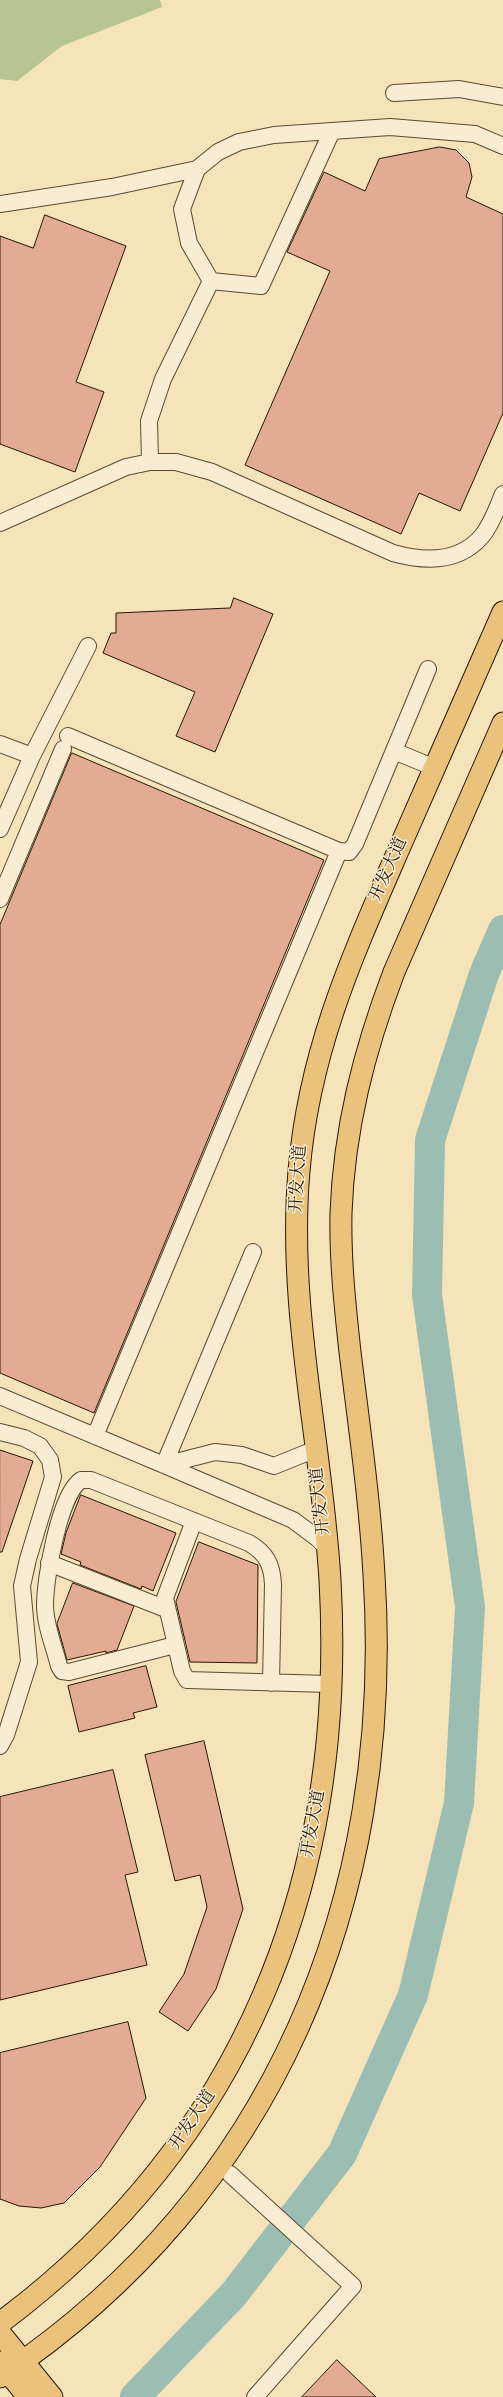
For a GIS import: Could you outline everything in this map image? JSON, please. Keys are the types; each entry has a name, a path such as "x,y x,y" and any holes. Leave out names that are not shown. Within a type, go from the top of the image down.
{"main road":[{"name":"开发大道","path":"0,2323 65,2271 129,2207 185,2137 232,2061 271,1979 300,1894 320,1806 325,1761 331,1625 327,1548 297,1258 298,1184 304,1125 312,1082 337,996 434,768 503,612"},
{"path":"8,2368 95,2305 130,2272 162,2238 222,2163 256,2110 293,2040 315,1989 344,1906 356,1852 370,1766 376,1625 370,1529 342,1257 342,1194 349,1132 365,1058 379,1012 394,972 503,723"},
{"path":"0,2333 8,2368 28,2397"},
{"path":"8,2368 52,2397"}],"lane":[{"path":"394,93 459,89 503,97"},
{"path":"0,204 112,187 197,169 218,152 239,142 274,135 390,127 475,134 503,146"},
{"path":"211,281 260,286 332,131"},
{"path":"197,169 182,209 189,243 211,281"},
{"path":"150,462 149,420 164,379 211,281"},
{"path":"0,523 114,472 150,462 176,462 200,468 393,553 426,560 451,557 474,544 489,525 503,494"},
{"path":"0,829 32,756 88,646"},
{"path":"0,899 65,742 339,851 349,852 355,844 428,669"},
{"path":"0,744 32,756"},
{"path":"394,751 434,768"},
{"path":"95,1436 339,851"},
{"path":"164,1465 252,1252"},
{"path":"0,1396 292,1520 317,1538 327,1548"},
{"path":"0,1432 30,1440 40,1446 50,1460 53,1477 28,1559 22,1586 21,1599 28,1650 28,1667 6,1735 0,1746"},
{"path":"164,1465 215,1452 242,1455 274,1466 316,1449"},
{"path":"175,1644 69,1672 62,1671 59,1666 46,1612 49,1563 57,1530 73,1487 81,1480 91,1480 249,1543 268,1558 272,1571 273,1584 271,1683"},
{"path":"194,1521 168,1588 166,1610 182,1671 187,1680 329,1684"},
{"path":"49,1563 166,1610"},
{"path":"230,2174 353,2286 255,2397"}],"green space":[{"path":"0,0 160,0 162,7 62,46 17,81 0,79"}],"building":[{"path":"440,147 456,150 469,163 472,177 466,197 503,214 503,413 460,511 419,493 401,534 245,465 330,271 287,252 324,172 365,191 379,159"},
{"path":"45,215 126,246 76,382 104,392 75,472 0,444 0,236 33,248"},
{"path":"234,598 273,614 215,752 176,736 195,692 103,653 111,633 116,633 116,613 230,608"},
{"path":"72,753 324,860 94,1413 0,1373 0,925"},
{"path":"0,1450 33,1461 2,1552 0,1552"},
{"path":"81,1495 176,1533 153,1591 142,1586 141,1589 80,1565 81,1562 61,1554 66,1533"},
{"path":"199,1542 258,1565 257,1663 190,1662 176,1602"},
{"path":"73,1583 134,1606 117,1650 67,1660 57,1624"},
{"path":"146,1666 157,1707 133,1713 135,1718 79,1732 68,1686"},
{"path":"204,1741 243,1909 216,1989 188,2031 159,2012 184,1974 207,1907 200,1875 175,1881 145,1755"},
{"path":"113,1770 138,1872 125,1875 147,1965 0,2000 0,1797"},
{"path":"128,2022 146,2098 100,2167 64,2203 41,2208 19,2206 0,2199 0,2053"},
{"path":"337,2360 376,2397 302,2397"}],"waterway":[{"path":"135,2397 233,2295 342,2154 413,1995 459,1803 470,1607 427,1295 430,1140 484,974 503,930"}]}
